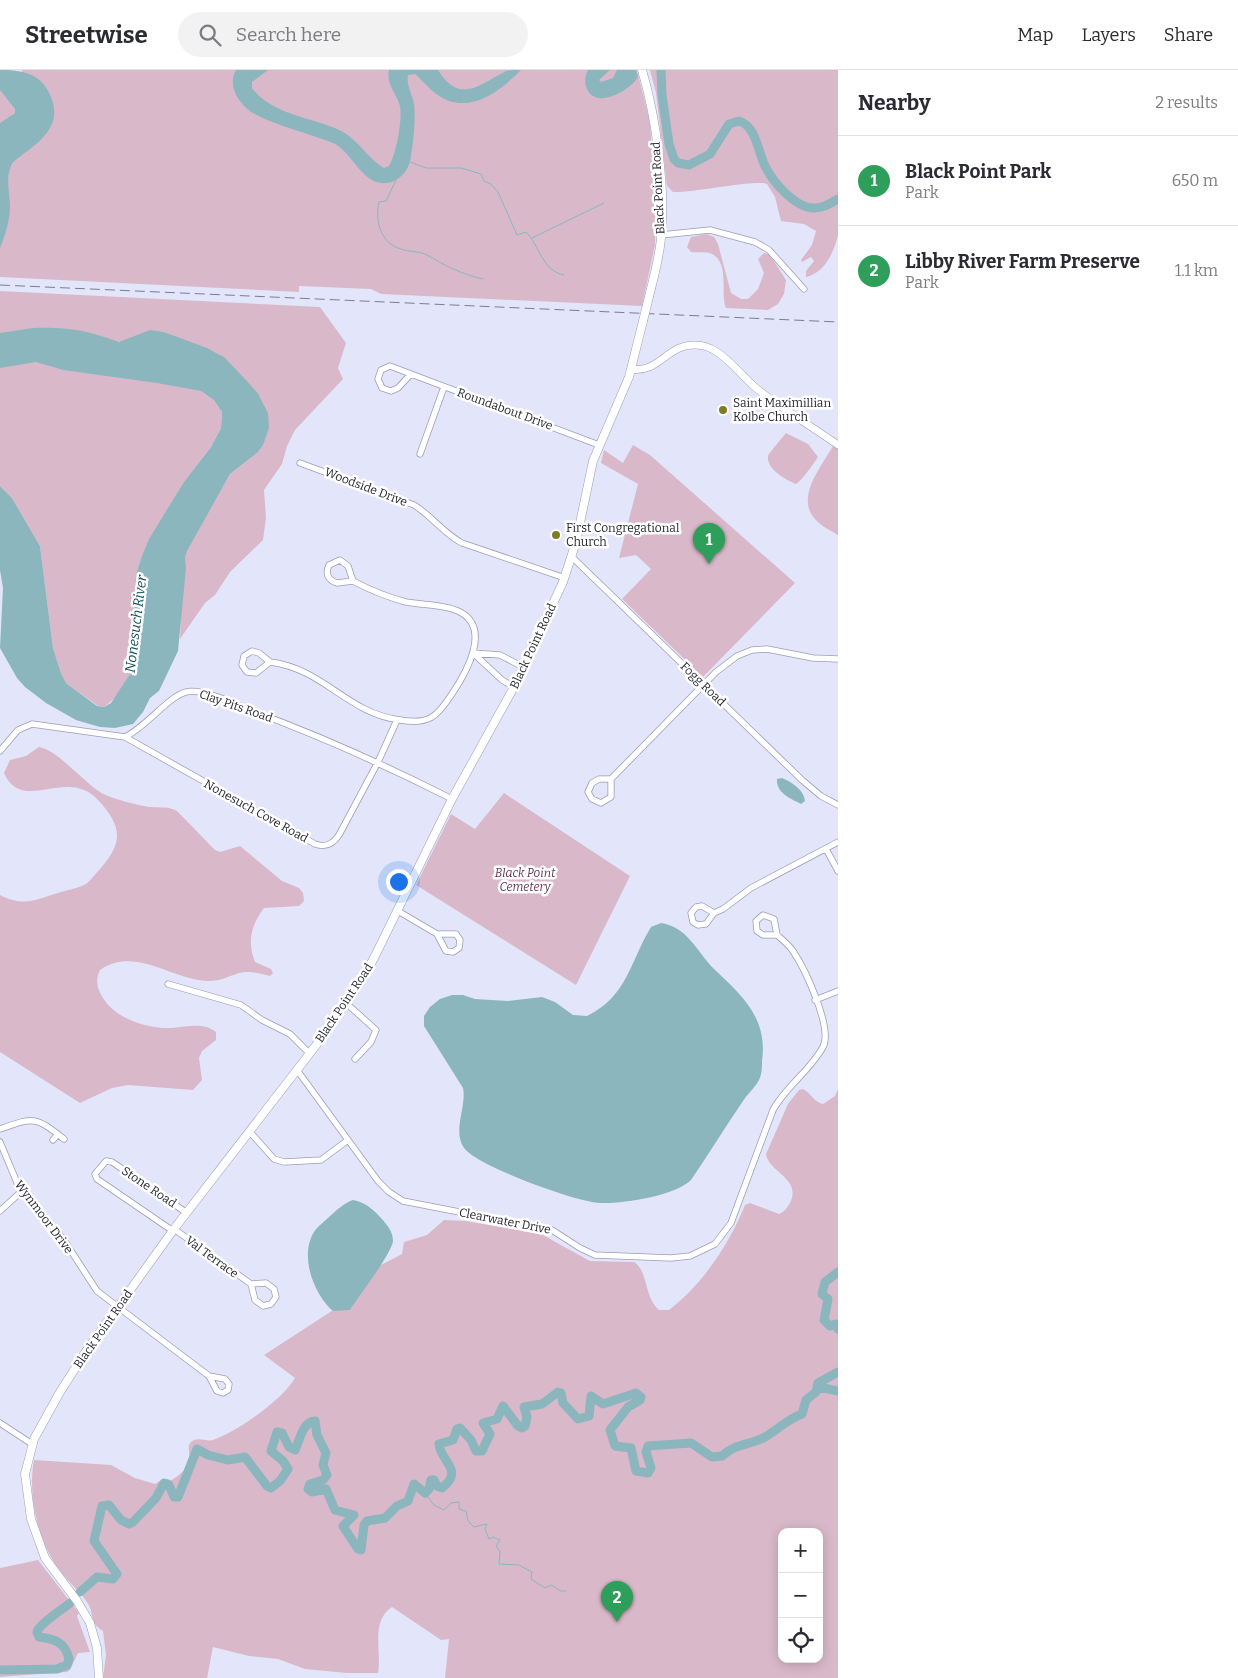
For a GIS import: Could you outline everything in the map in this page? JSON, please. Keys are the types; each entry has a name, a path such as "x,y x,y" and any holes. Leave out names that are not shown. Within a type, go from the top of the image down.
{"main road":[{"name":"Black Point Road","path":"99,1678 97,1648 90,1623 77,1601 45,1558 31,1519 25,1474 32,1444 60,1392 118,1307 173,1230 297,1070 369,968 452,799 514,686 564,578 572,557 599,445 622,395 631,370 647,306 661,235 662,206 656,136 651,104 643,73"}],"street":[{"path":"661,235 710,230 755,242 769,250 804,289"},
{"path":"631,370 641,371 652,368 670,352 683,346 696,345 709,348 719,353 760,392 838,445"},
{"name":"Roundabout Drive","path":"411,374 393,390 382,388 378,379 381,370 388,366 411,374 599,445"},
{"path":"420,454 444,387"},
{"name":"Woodside Drive","path":"300,463 414,505 430,517 447,535 462,543 564,578"},
{"name":"Fogg Road","path":"572,557 807,785 838,805"},
{"path":"270,662 260,672 254,674 246,670 242,662 246,654 254,651 260,653 270,662 293,667 311,674 360,708 397,720 423,722 435,716 458,684 472,653 475,643 474,630 470,621 460,612 396,599 353,581 333,582 327,574 328,567 336,561 344,562 348,566 353,581"},
{"path":"611,780 599,779 592,782 588,792 592,799 601,803 608,800 612,792 611,780 724,664 736,656 752,650 767,649 813,658 838,659"},
{"path":"472,653 500,655 523,667"},
{"path":"472,653 502,680 514,686"},
{"name":"Clay Pits Road","path":"126,737 149,722 176,697 191,691 219,698 378,762 452,799"},
{"path":"378,762 397,720"},
{"path":"0,751 18,730 32,724 126,737"},
{"name":"Nonesuch Cove Road","path":"126,737 315,844 323,846 333,843 340,835 378,762"},
{"path":"714,913 723,909 751,888 838,842"},
{"path":"826,849 838,871"},
{"path":"398,911 437,934"},
{"name":"Clearwater Drive","path":"297,1070 383,1186 395,1197 411,1204 552,1230 595,1255 670,1258 696,1254 715,1244 729,1228 773,1110 824,1044 826,1031 816,1000 797,957 777,935"},
{"path":"168,984 245,1007 262,1020 290,1034 309,1053"},
{"path":"816,1000 838,991"},
{"path":"346,1003 376,1030 374,1037 356,1059"},
{"path":"0,1129 20,1122 35,1120 64,1139"},
{"path":"250,1132 274,1159 284,1162 321,1160 348,1140"},
{"path":"53,1140 58,1134"},
{"name":"Wynmoor Drive","path":"0,1142 10,1169 22,1191 64,1240 93,1288 209,1376"},
{"name":"Stone Road","path":"173,1230 97,1179 95,1174 102,1164 106,1161 112,1162 187,1213"},
{"path":"0,1211 22,1191"},
{"name":"Val Terrace","path":"173,1230 251,1284 257,1303 267,1305 274,1301 276,1293 272,1286 266,1283 251,1284"},
{"path":"0,1423 32,1444"}],"green space":[{"path":"22,70 637,70 650,122 656,206 655,245 642,306 381,294 371,289 299,286 299,292 0,277 0,243"},
{"path":"650,70 838,70 838,235 828,261 818,271 806,277 806,271 814,261 811,257 802,262 801,260 812,245 816,231 804,224 781,221 775,197 767,184 750,183 682,192 673,192 667,186 656,93"},
{"path":"0,85 18,110 0,126"},
{"path":"706,234 714,237 718,244 731,293 741,299 748,299 758,289 764,273 758,259 764,253 770,255 786,280 784,294 778,304 768,310 726,308 724,302 723,271 718,258 710,253 691,252 687,247 691,237"},
{"path":"0,291 320,307 346,343 338,368 343,379 295,430 287,446 282,464 264,490 266,518 263,540 230,572 215,595 205,603 180,639 183,556 230,474 257,453 257,392 219,354 164,332 125,342 0,335"},
{"path":"23,356 204,391 214,399 222,412 221,428 211,447 183,484 137,619 138,655 132,671 121,693 104,707 98,706 66,683 61,673 53,648 40,546 12,498 0,486 0,362"},
{"path":"786,433 808,444 818,457 796,484 773,470 768,461 769,454"},
{"path":"633,445 650,455 795,583 703,677 622,599 651,569 636,555 619,558 638,484 601,463 604,450 623,463"},
{"path":"833,446 838,449 838,535 816,520 810,511 808,502 812,482"},
{"path":"39,747 53,753 104,794 140,805 174,809 215,850 220,852 240,846 282,881 299,888 303,893 304,901 299,906 264,908 253,927 251,948 255,962 271,969 273,973 270,976 245,972 220,980 196,980 140,962 127,961 113,963 100,970 97,981 103,998 116,1012 124,1017 152,1027 200,1026 216,1032 216,1040 202,1051 199,1058 202,1080 193,1090 128,1085 112,1088 80,1103 0,1052 0,895 16,901 29,901 78,888 90,880 108,860 116,843 116,827 112,819 98,800 86,791 72,787 34,791 22,790 12,785 4,773 10,760 26,756"},
{"name":"Black Point Cemetery","path":"504,793 630,876 576,985 416,885 451,814 475,829"},
{"path":"803,1089 823,1104 835,1096 838,1089 838,1678 445,1678 449,1639 441,1640 392,1607 385,1613 379,1628 378,1673 347,1673 305,1669 278,1659 249,1656 213,1647 207,1678 103,1678 106,1655 103,1631 93,1621 87,1602 52,1559 38,1524 32,1485 34,1460 111,1465 135,1478 155,1484 163,1479 172,1480 183,1472 187,1466 189,1446 193,1440 213,1440 234,1430 270,1405 289,1387 295,1378 264,1355 361,1292 379,1266 402,1254 404,1242 427,1235 444,1220 466,1221 541,1234 590,1261 634,1262 642,1271 654,1305 659,1310 669,1310 704,1276 723,1248 745,1205 750,1203 779,1214 790,1203 793,1194 792,1187 784,1176 768,1161 766,1154 788,1104 799,1090"},
{"path":"38,1560 79,1613 77,1616 90,1652 78,1653 70,1670 67,1672 0,1677 0,1568"}],"water":[{"path":"0,70 26,73 43,83 52,100 54,119 46,134 11,166 8,179 9,217 0,248 0,123 15,113 15,109 0,90"},
{"path":"236,70 268,70 252,82 252,88 260,97 269,104 291,114 337,129 351,137 372,159 384,168 389,166 392,161 401,116 399,103 391,87 388,75 389,70 438,70 446,81 454,87 470,89 506,71 521,70 489,96 479,100 459,103 439,96 415,74 408,75 415,110 410,161 400,177 394,181 384,183 367,177 347,154 333,143 251,112 235,93 233,81"},
{"path":"588,70 610,70 599,80 601,82 613,78 617,70 636,70 638,77 621,92 613,96 598,98 591,95 587,89 585,79"},
{"path":"33,328 77,330 119,342 150,330 164,332 207,348 224,357 257,392 268,413 269,428 263,445 257,453 230,474 187,551 178,651 159,691 150,698 143,712 133,724 115,728 100,727 76,720 46,703 25,687 17,678 0,648 3,588 0,570 0,486 12,498 40,546 53,648 61,673 66,683 97,706 104,707 111,703 132,671 138,651 134,619 136,575 142,556 149,539 184,482 211,447 221,428 222,412 214,400 201,391 63,370 36,362 0,368 0,333"},
{"path":"782,778 797,787 805,801 801,804 789,798 779,789 777,779"},
{"path":"661,923 678,929 685,935 714,969 744,999 757,1021 763,1046 762,1071 756,1086 736,1111 691,1180 683,1186 661,1195 621,1202 600,1203 570,1197 528,1182 487,1164 464,1148 459,1134 464,1095 463,1088 424,1026 424,1016 430,1007 440,999 452,995 463,995 475,999 508,1001 542,997 555,1002 573,1015 587,1016 601,1008 620,988 651,927"},
{"path":"353,1200 365,1204 378,1215 389,1228 393,1241 381,1265 350,1310 333,1311 326,1304 315,1285 308,1263 308,1252 314,1232 341,1207"}],"waterway":[{"name":"Nonesuch River","path":"661,70 662,95 669,144 674,159 678,163 689,165 710,154 729,124 739,121 745,124 753,134 765,166 785,193 806,207 813,208 820,208 838,199"},
{"path":"410,162 426,168 461,168 481,174 484,181 491,184 498,192 517,235 526,232 551,269 564,275"},
{"path":"396,180 386,201 379,202 378,209 379,224 388,242 401,249 424,254 468,275 483,279"},
{"path":"532,238 604,203"},
{"path":"838,1272 825,1282 822,1294 828,1299 824,1320 830,1326 836,1324 838,1329"},
{"path":"80,1592 97,1577 113,1579 117,1574 94,1541 102,1506 109,1505 121,1520 129,1524 156,1498 164,1483 169,1485 174,1497 178,1497 197,1449 208,1455 228,1460 245,1457 267,1486 271,1488 280,1481 288,1469 283,1461 271,1451 277,1432 282,1433 289,1447 295,1450 304,1428 315,1421 317,1435 326,1453 323,1465 327,1475 323,1480 310,1484 308,1489 312,1492 326,1489 335,1510 354,1515 343,1526 358,1549 361,1550 364,1525 367,1521 385,1518 397,1506 408,1501 414,1484 425,1493 429,1489 431,1480 434,1480 437,1486 442,1488 449,1482 451,1471 440,1450 439,1444 453,1440 457,1429 460,1428 471,1440 476,1451 482,1451 490,1434 483,1423 497,1419 503,1406 518,1426 522,1428 525,1426 527,1417 524,1407 542,1404 558,1392 561,1393 563,1403 578,1419 589,1416 591,1396 603,1404 636,1393 641,1397 640,1400 628,1407 610,1430 615,1446 631,1448 636,1471 648,1473 651,1468 646,1452 648,1446 691,1443 712,1457 722,1456 732,1449 765,1437 802,1414 806,1400 816,1392 818,1383 838,1372"},
{"path":"819,1387 838,1391"},
{"path":"425,1493 434,1505 444,1510 451,1503 459,1502 459,1509 466,1511 468,1521 474,1527 487,1524 485,1529 489,1539 493,1537 500,1540 496,1546 500,1552 499,1564 519,1565 532,1572 531,1579 545,1588 551,1585 561,1591 566,1591"},
{"path":"0,1670 57,1669 67,1665 69,1659 62,1645 54,1640 39,1637 37,1632 46,1621 70,1603"}],"railway":[{"path":"0,285 838,322"}],"place":[{"name":"Saint Maximillian Kolbe Church","path":"723,410"},
{"name":"First Congregational Church","path":"556,535"},
{"name":"Black Point Park","path":"709,564"},
{"name":"Libby River Farm Preserve","path":"617,1622"}]}
